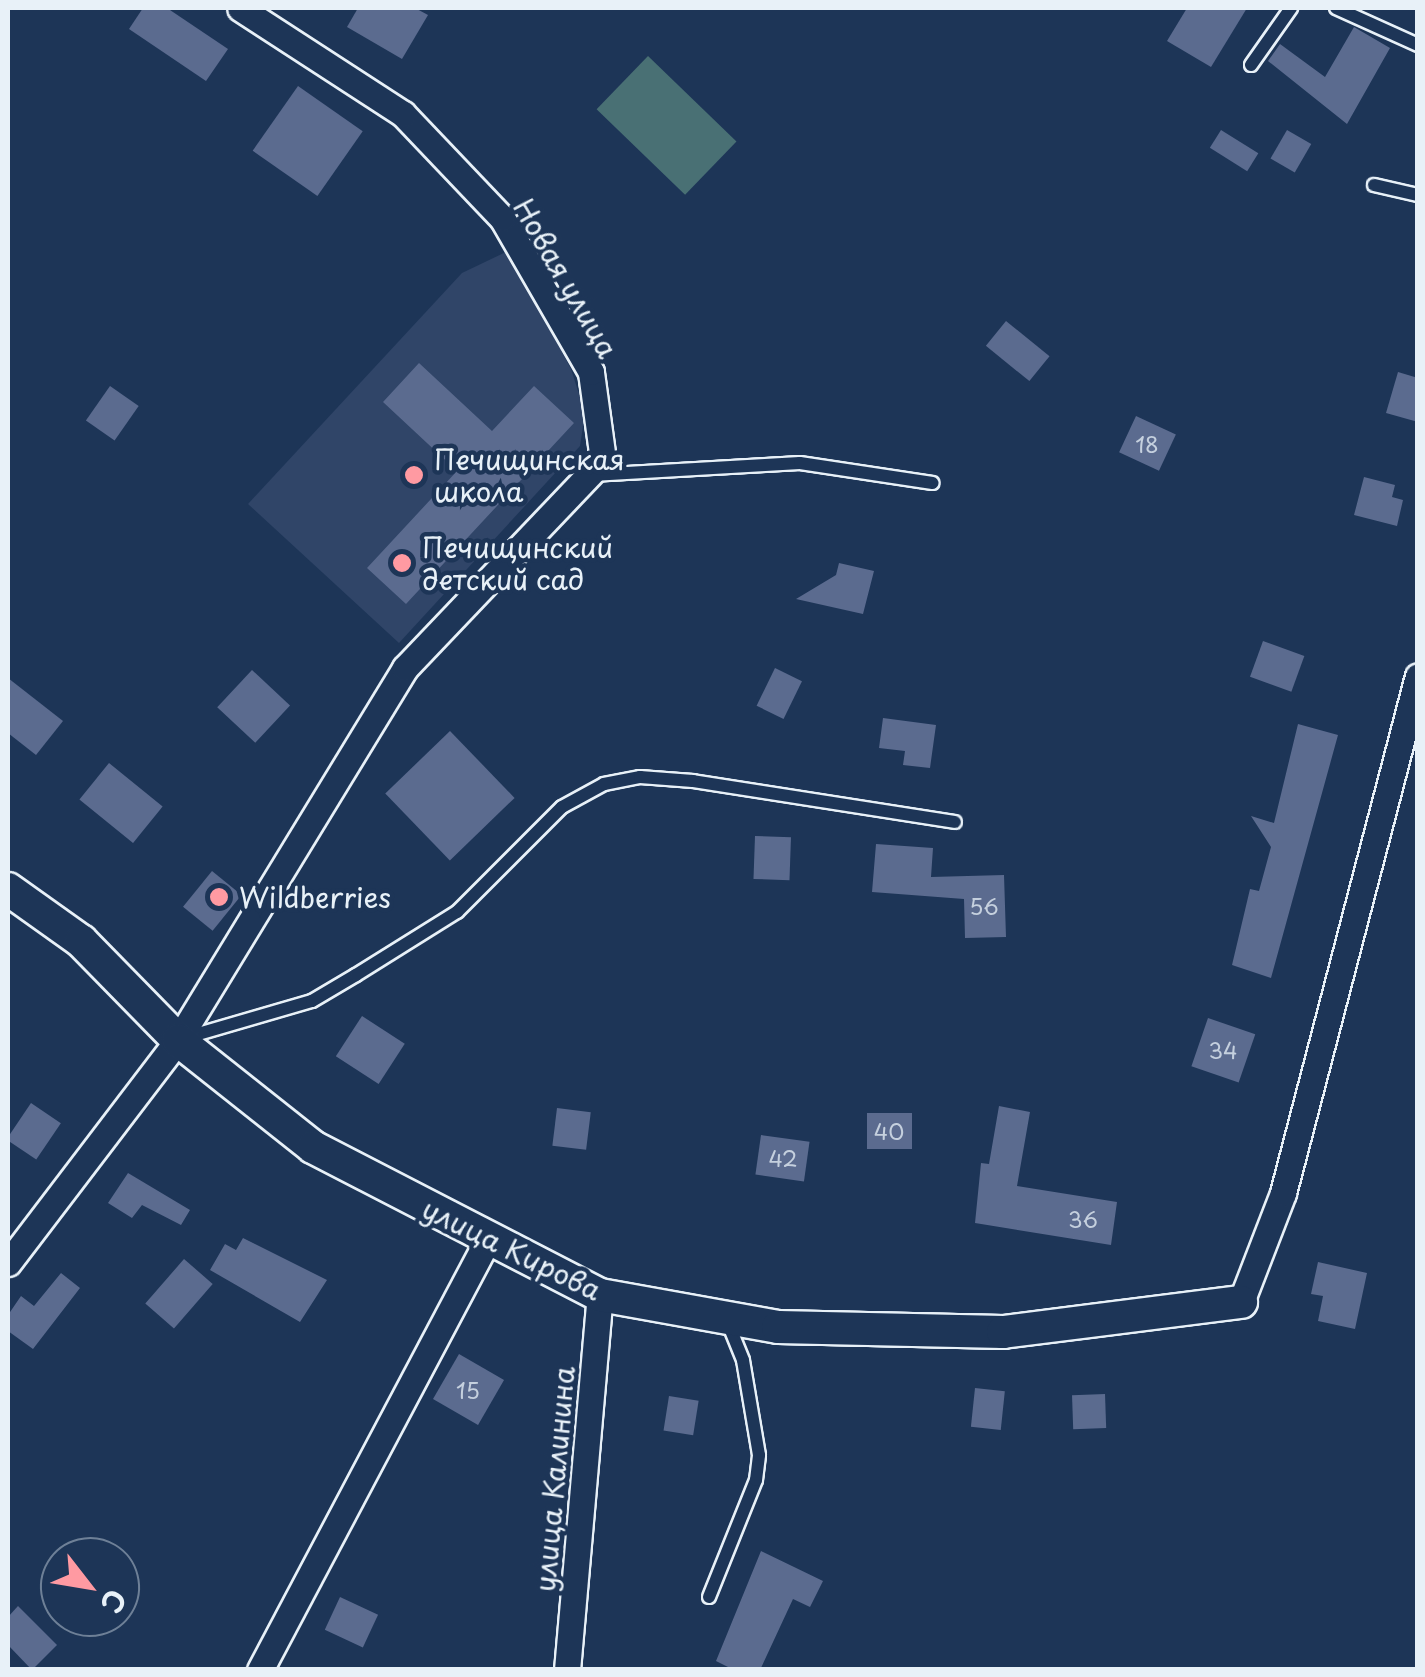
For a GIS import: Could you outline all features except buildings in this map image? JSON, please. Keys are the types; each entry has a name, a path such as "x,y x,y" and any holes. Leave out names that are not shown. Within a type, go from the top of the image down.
{"street":[{"name":"Новая улица","path":"240,8 403,114 502,218 591,372 595,468"},
{"path":"8,1263 178,1040 405,668 595,468"},
{"path":"1241,1302 1282,1193 1418,676"},
{"name":"улица Кирова","path":"8,889 80,941 178,1040 313,1147 487,1242 600,1295 778,1327 1003,1332 1241,1302"},
{"path":"260,1670 487,1242"},
{"name":"улица Калинина","path":"567,1670 600,1295"}],"lane":[{"path":"1250,65 1291,8"},
{"path":"1336,8 1418,45"},
{"path":"1374,185 1418,194"},
{"path":"595,468 800,463 932,483"},
{"path":"178,1040 312,1001 356,976 457,912 562,807 604,784 640,778 692,781 954,822"},
{"path":"709,1597 756,1480 759,1454 742,1360 726,1318"}],"shaded area":[{"name":"Печищинская школа","path":"508,251 571,369 585,413 580,446 399,643 248,504 462,273"}],"green space":[{"path":"648,56 736,141 685,195 597,109"}],"place":[{"name":"Печищинская школа","path":"414,475"},
{"name":"Печищинский детский сад","path":"402,563"},
{"name":"Wildberries","path":"219,897"}]}
